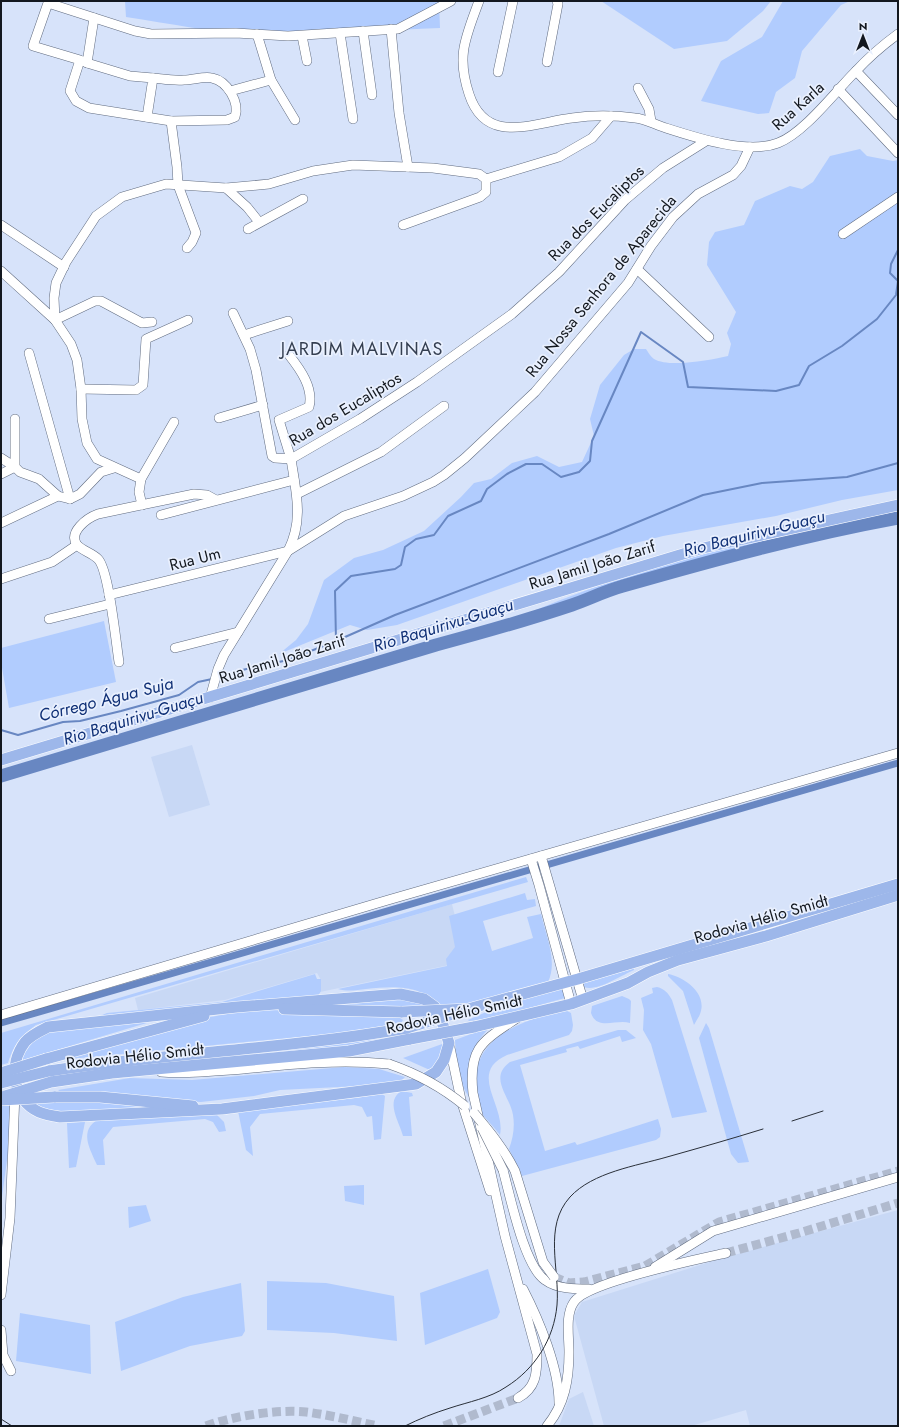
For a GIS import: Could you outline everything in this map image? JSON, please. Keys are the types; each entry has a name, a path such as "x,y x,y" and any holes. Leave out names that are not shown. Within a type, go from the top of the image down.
{"main road":[{"name":"Rua Jamil João Zarif","path":"1,760 703,548 898,505"},
{"name":"Rodovia Hélio Smidt","path":"1,1083 50,1077 349,1051 408,1034 468,1009 578,979 898,884"},
{"name":"Rodovia Hélio Smidt","path":"1,1098 50,1077 114,1061 357,1037 408,1034 474,1026 518,1017 583,1000 628,983 648,972 678,960 766,936 898,895"},
{"path":"400,994 416,996 430,1002 435,1007 441,1019 449,1044 444,1060 436,1072 416,1084 222,1109 76,1117 54,1116 38,1112 28,1105 15,1081 16,1062 19,1052 31,1037 48,1027 237,1006 400,994"},
{"path":"1,1073 237,1006 402,1012 468,1009"},
{"path":"1,1098 54,1097 142,1100 222,1109"}],"street":[{"path":"94,18 83,62 70,91 76,101 89,108 171,121 227,120 235,117 237,110 230,91 218,80 211,77 184,80 130,76 83,62 33,46 48,2 135,31 151,34 257,34 302,36 398,29 451,1"},
{"name":"Rua Karla","path":"479,1 466,32 462,52 468,92 473,108 492,125 517,128 571,118 611,116 651,121 659,126 706,141 750,147 765,146 785,140 816,113 856,71 898,34"},
{"path":"498,72 513,1"},
{"path":"546,62 558,4 557,1"},
{"path":"391,29 399,113 408,167"},
{"path":"363,31 372,95"},
{"path":"340,33 353,119"},
{"path":"257,34 271,80 295,120"},
{"path":"302,36 306,61"},
{"path":"856,71 898,115"},
{"path":"147,117 153,78"},
{"path":"230,91 271,80"},
{"path":"638,88 649,109 651,121"},
{"path":"838,89 898,153"},
{"path":"486,179 559,157 592,138 611,116"},
{"path":"171,121 178,184 196,232 192,242 187,248"},
{"name":"Rua dos Eucaliptos","path":"210,698 218,669 238,632 288,551 296,532 298,522 297,494 291,459 360,420 512,314 559,272 625,200 663,168 706,141"},
{"name":"Rua Nossa Senhora de Aparecida","path":"288,551 344,516 403,496 433,482 465,458 535,392 623,289 651,246 673,217 698,194 732,175 741,166 750,147"},
{"path":"55,320 54,298 56,283 64,267 96,216 122,197 142,190 166,184 226,188 269,184 313,171 353,165 433,168 479,174 486,179"},
{"path":"403,225 480,197 486,192 486,179"},
{"path":"226,188 247,207 259,222"},
{"path":"843,234 898,197"},
{"path":"248,229 303,199"},
{"path":"1,225 64,267"},
{"path":"637,269 709,337"},
{"path":"1,271 55,320 71,344 77,360 81,389 82,419 87,443 97,459 141,479"},
{"path":"55,320 95,301 101,301 142,323 152,322"},
{"path":"233,313 244,336 256,370 272,456 275,458 291,459 279,420 309,407 311,401 301,370 289,355"},
{"path":"81,389 136,390 141,388 143,385 146,339 188,320"},
{"path":"244,336 288,321"},
{"path":"29,353 70,499"},
{"path":"219,418 263,405"},
{"path":"297,494 381,452 444,406"},
{"path":"15,419 15,467"},
{"path":"142,505 139,492 141,479 174,422"},
{"path":"1,458 20,472 39,479 58,496 70,499 80,494 101,472 114,468"},
{"path":"1,474 15,467"},
{"path":"161,515 294,480"},
{"path":"119,662 109,599 101,564 98,559 77,546 75,542 76,534 85,520 98,514 194,494 207,495 216,500"},
{"path":"1,522 58,496"},
{"path":"1,578 52,562 77,546"},
{"name":"Rua Um","path":"49,619 109,599 288,551"},
{"path":"175,648 238,632"},
{"path":"1,1015 532,862 898,754"},
{"path":"542,859 583,1000"},
{"path":"532,862 571,1004"},
{"path":"518,1017 496,1032 481,1045 472,1064 471,1074 473,1093 505,1236 537,1354 537,1372 534,1383 528,1391 518,1398"},
{"path":"449,1044 461,1100 505,1236"},
{"path":"137,1070 198,1073 362,1061 389,1064 420,1076 437,1085 474,1113 494,1136 508,1157 515,1171 543,1262 554,1277"},
{"path":"1,1295 10,1218 15,1081"},
{"path":"474,1113 503,1170 525,1249 532,1265 544,1280 552,1284 589,1289"},
{"path":"647,1272 713,1230 898,1177"},
{"path":"547,1426 559,1407 568,1382 570,1311 577,1298 589,1289 647,1272 726,1252"},
{"path":"515,1273 531,1304 557,1377 559,1407"},
{"path":"1,1330 4,1355 11,1371"}],"shaded area":[{"path":"125,1 439,1 440,28 308,36 248,35 126,17"},
{"path":"601,1 771,1 763,11 727,41 674,49"},
{"path":"783,1 850,1 841,5 802,51 795,78 776,92 769,113 758,114 701,101 721,61 762,37"},
{"path":"860,149 867,156 893,161 898,160 898,490 842,500 776,516 663,536 616,548 397,625 367,630 350,625 279,654 296,640 308,624 324,580 354,558 383,550 424,531 474,483 491,479 512,463 537,456 559,467 582,462 594,436 590,419 600,385 624,355 634,349 646,349 654,359 661,362 670,363 701,361 728,356 731,344 727,333 736,312 707,265 709,242 715,232 744,225 755,201 790,186 802,189 813,182 830,156"},
{"path":"898,511 898,515 849,523 747,548 667,571 657,572 623,582 614,587 596,591 563,606 534,615 531,612 575,594 620,579 712,552 805,530"},
{"path":"104,621 116,682 9,708 1,662 1,648"},
{"path":"192,745 210,805 169,817 151,757"},
{"path":"526,877 528,882 36,1025 18,1041 8,1063 1,1065 1,1033"},
{"path":"525,893 527,900 535,899 536,906 483,921 492,951 533,938 527,917 541,914 550,948 552,966 548,982 467,1005 441,1008 434,1000 425,994 407,988 387,987 349,991 338,989 447,966 446,959 455,947 449,916"},
{"path":"452,904 455,916 450,919 457,946 449,965 320,992 321,980 317,973 225,1000 138,1010 135,998"},
{"path":"634,968 634,970 602,985 589,988 584,987 584,983"},
{"path":"315,974 317,979 321,979 321,991 318,996 100,1016 107,1013 222,1002"},
{"path":"668,974 688,983 698,993 702,1007 700,1015 694,1025 683,991 668,976"},
{"path":"657,987 666,992 672,1000 707,1112 672,1118 651,1044 643,1030 644,1010 641,998 653,993 652,988"},
{"path":"560,988 565,989 565,998 496,1017 468,1020 493,1009"},
{"path":"622,996 631,1001 630,1023 602,1023 598,1022 594,1018 591,1013 592,1006"},
{"path":"392,997 421,1002 430,1008 301,1006"},
{"path":"255,1009 400,1018 403,1020 401,1023 339,1033 60,1060 205,1018"},
{"path":"565,1010 571,1013 573,1025 572,1031 569,1035 507,1055 495,1062 490,1071 489,1080 498,1112 500,1135 476,1104 477,1068 483,1054 492,1042 504,1032 534,1019"},
{"path":"150,1022 23,1060 21,1056 26,1046 45,1031"},
{"path":"706,1023 709,1028 749,1162 738,1163 731,1154 699,1038"},
{"path":"490,1027 477,1044 470,1060 469,1088 471,1099 460,1079 455,1040"},
{"path":"618,1030 626,1030 636,1038 622,1042 620,1036 580,1049 578,1046 566,1049 567,1052 520,1065 545,1151 575,1142 577,1145 658,1119 661,1129 660,1137 656,1140 522,1176 509,1149 512,1141 514,1119 500,1081 504,1068 510,1062"},
{"path":"409,1034 360,1046 51,1078 50,1076 165,1060 349,1043"},
{"path":"445,1043 445,1052 432,1071 403,1058"},
{"path":"344,1067 379,1069 405,1077 398,1084 280,1090 254,1096 201,1102 62,1093 58,1090 130,1078 192,1080"},
{"path":"402,1091 412,1093 413,1096 409,1097 412,1136 403,1136 395,1112 394,1100"},
{"path":"382,1094 385,1096 381,1139 374,1140 372,1116 367,1117 362,1107 354,1105 260,1114 250,1127 253,1156 246,1150 238,1111"},
{"path":"54,1100 160,1105 76,1112 58,1111 44,1108 35,1103"},
{"path":"1,1106 11,1106 12,1124 1,1204"},
{"path":"216,1114 224,1122 226,1131 219,1132 213,1122 205,1119 113,1127 103,1140 105,1165 97,1165 89,1146 87,1134 93,1123 99,1119"},
{"path":"85,1122 76,1167 69,1168 67,1123"},
{"path":"364,1185 364,1205 345,1201 344,1186"},
{"path":"146,1205 151,1221 129,1228 128,1207"},
{"path":"898,1210 898,1426 750,1426 746,1410 691,1426 604,1426 574,1316 582,1302 716,1260"},
{"path":"488,1269 500,1312 497,1318 425,1345 420,1293"},
{"path":"267,1281 326,1283 394,1296 397,1341 334,1333 267,1330"},
{"path":"241,1283 245,1331 242,1336 190,1346 121,1371 115,1322 183,1297"},
{"path":"20,1313 90,1325 91,1374 16,1361"},
{"path":"583,1392 594,1426 559,1426 569,1399"}],"waterway":[{"name":"Córrego Água Suja","path":"218,678 242,670 288,660 336,641 335,591 351,576 395,569 401,565 405,547 416,539 434,535 448,516 481,501 487,489 507,474 526,464 542,464 561,477 579,472 590,461 592,441 641,332 683,362 688,387 776,391 799,385 809,366 842,346 877,319 896,295 898,281 890,273 891,264 898,250"},
{"path":"336,641 395,615 609,534 703,495 762,483 847,477 898,463"},
{"name":"Rio Baquirivu-Guaçu","path":"1,776 436,645 538,616 623,586 760,549 829,532 898,518"},
{"name":"Córrego Água Suja","path":"1,730 18,735 63,722 80,721 179,695 198,682 212,679"},
{"path":"1,1023 898,763"}],"tunnel":[{"path":"554,1277 569,1283 584,1282 645,1266 719,1222 898,1171"},
{"path":"726,1253 898,1203"},
{"path":"444,1426 518,1398"},
{"path":"206,1426 242,1416 269,1412 295,1411 324,1415 378,1426"}],"tram line":[{"path":"792,1121 823,1111"},
{"path":"405,1426 432,1414 500,1391 516,1380 534,1362 547,1341 555,1318 557,1291 554,1249 557,1221 562,1209 570,1197 580,1188 590,1181 616,1171 763,1129"},
{"path":"1,1419 12,1426"}],"district":[{"name":"JARDIM MALVINAS","path":"362,349"}]}
